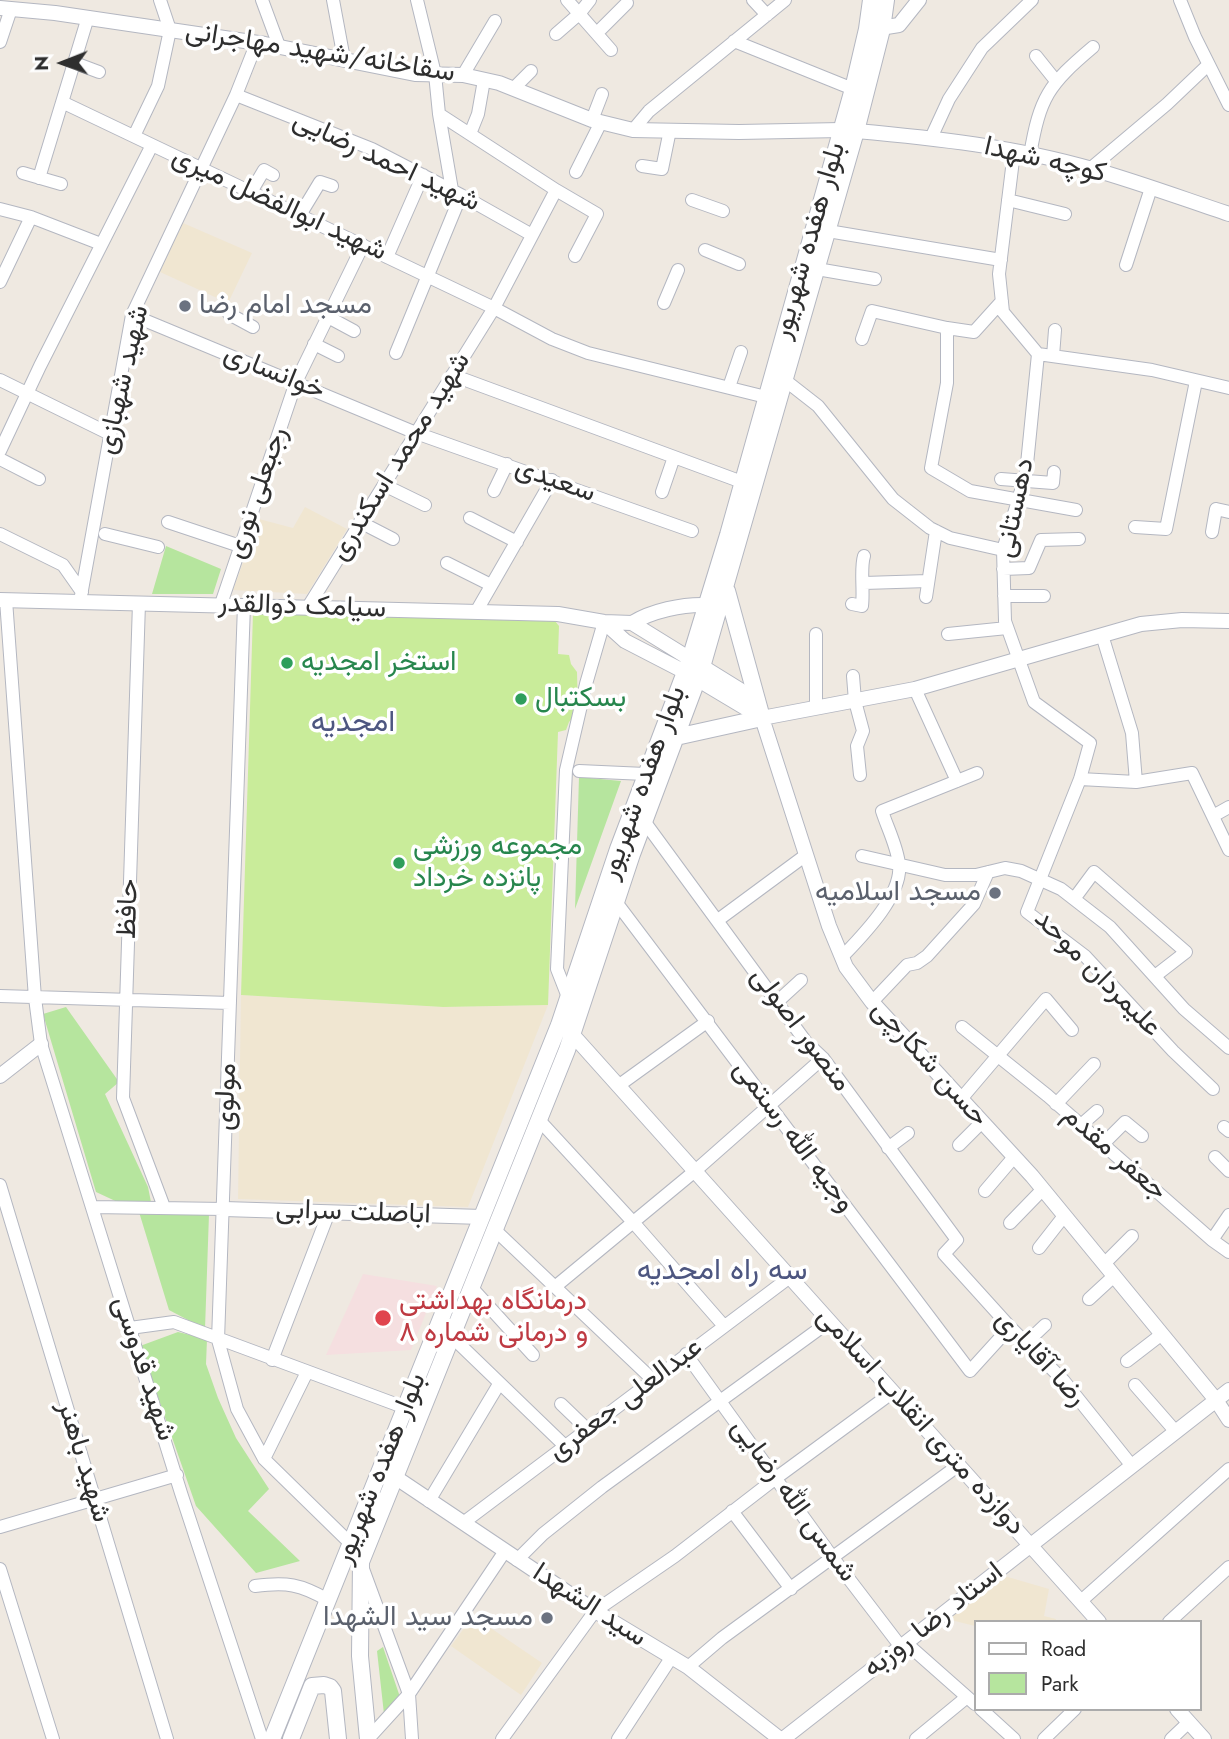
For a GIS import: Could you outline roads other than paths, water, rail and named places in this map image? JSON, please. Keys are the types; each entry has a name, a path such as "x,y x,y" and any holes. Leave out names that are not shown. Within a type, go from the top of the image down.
{"main road":[{"name":"بلوار هفده شهریور","path":"272,1739 529,1103 645,775 694,669 726,588 828,231 874,29 871,0"},
{"name":"بلوار هفده شهریور","path":"361,1562 572,1034 644,821 676,737 694,669 706,606 766,397 849,130 853,89 886,0"},
{"path":"676,737 762,718 726,588"},
{"path":"361,1562 360,1656 368,1739"},
{"path":"290,1739 312,1686 324,1685 333,1691 338,1739"}],"street":[{"path":"134,136 158,86 170,30 160,0"},
{"path":"262,0 279,46"},
{"path":"333,0 344,60"},
{"path":"396,353 429,277 457,192 439,114 435,75 417,0"},
{"path":"567,0 611,50"},
{"path":"556,34 579,14 590,0"},
{"path":"753,0 767,15"},
{"path":"633,130 649,111 785,0"},
{"path":"874,29 899,25 919,0"},
{"path":"931,138 949,99 982,48 1032,0"},
{"path":"1180,0 1208,65 1229,105"},
{"path":"597,33 627,3"},
{"name":"سقاخانه/شهید مهاجرانی","path":"6,9 53,6 88,18 257,42 415,74 463,75 513,89 596,121 633,130 670,130"},
{"path":"0,42 6,9"},
{"path":"39,178 88,18"},
{"path":"463,75 495,21"},
{"path":"734,41 853,89"},
{"name":"شهید شهبازی","path":"81,596 132,315 236,95 257,42"},
{"path":"1030,155 1043,101 1056,81 1093,47"},
{"path":"1036,56 1056,81"},
{"path":"75,63 99,72"},
{"path":"1091,168 1167,104 1208,65"},
{"path":"513,89 531,71"},
{"path":"470,134 478,114 484,80"},
{"path":"576,172 596,121 602,93"},
{"name":"شهید احمد رضایی","path":"236,95 372,149 457,192 532,235"},
{"name":"شهید ابوالفضل میری","path":"64,103 494,308 552,339 588,353 766,397"},
{"path":"439,114 597,214 575,256"},
{"path":"642,166 662,169 670,130"},
{"name":"کوچه شهدا","path":"670,130 849,130 931,138 1091,168 1229,214"},
{"path":"0,451 152,145"},
{"path":"1014,152 999,275 1003,312 1038,354 1152,370 1229,388"},
{"path":"251,192 264,170 274,175"},
{"path":"23,173 61,184"},
{"path":"387,257 423,175"},
{"path":"300,215 320,182 332,186"},
{"path":"1126,265 1151,188"},
{"name":"شهید محمد اسکندری","path":"308,607 494,308 556,190"},
{"path":"692,200 723,211"},
{"path":"1008,200 1065,214"},
{"path":"0,209 31,217 101,244"},
{"path":"0,282 31,217"},
{"path":"828,231 1001,260"},
{"name":"رجبعلی نوری","path":"221,604 296,382 363,245"},
{"path":"705,250 739,264"},
{"path":"817,269 875,279"},
{"path":"664,303 678,270"},
{"path":"862,339 872,311 974,332 1002,301"},
{"path":"229,314 253,327"},
{"name":"خوانساری","path":"132,315 416,432"},
{"path":"328,317 354,331"},
{"path":"947,328 947,383 931,468 970,491 1076,510"},
{"path":"1053,356 1055,330"},
{"path":"314,344 338,356"},
{"path":"729,387 741,352"},
{"name":"دهستانی","path":"1038,354 1024,481 1003,550 1005,621 1034,702 1090,743 1080,779"},
{"path":"452,375 742,482"},
{"path":"0,380 110,434"},
{"path":"786,381 818,407 893,499 936,531 950,538 1003,550"},
{"path":"1135,527 1166,529 1196,381"},
{"name":"سعیدی","path":"416,432 692,531"},
{"path":"662,492 674,457"},
{"path":"0,459 39,479"},
{"path":"494,491 507,464"},
{"path":"1001,479 1052,483 1054,471"},
{"path":"476,612 552,480"},
{"path":"384,485 425,505"},
{"path":"1212,532 1216,509 1229,512"},
{"path":"470,518 517,542"},
{"path":"167,522 240,546"},
{"path":"360,522 393,539"},
{"path":"926,597 936,531"},
{"path":"0,534 63,565 81,596"},
{"path":"105,534 159,547"},
{"path":"1003,569 1029,568 1041,540 1079,539"},
{"path":"852,604 862,606 864,556"},
{"path":"447,564 491,585"},
{"path":"864,583 928,581"},
{"name":"سیامک ذوالقدر","path":"3,600 81,596 139,603 558,614 604,622 632,623 694,669"},
{"path":"1004,596 1044,597"},
{"name":"شهید قدوسی","path":"3,600 41,1044 262,1739"},
{"name":"حافظ","path":"139,603 123,1098 164,1207"},
{"name":"مولوی","path":"244,604 218,1340 237,1409 264,1459 351,1544"},
{"path":"632,623 645,615 694,605 706,606"},
{"path":"694,669 762,718 915,689 1141,624 1182,620 1229,621"},
{"path":"568,997 557,969 566,770 604,622"},
{"name":"سیامک ذوالقدر","path":"604,622 625,641 694,669"},
{"path":"948,634 1007,628"},
{"path":"816,634 816,708"},
{"path":"1101,635 1132,733 1136,782"},
{"path":"694,669 758,701"},
{"path":"853,676 855,701 863,731 858,746 859,775"},
{"path":"915,689 957,781"},
{"name":"حسن شکارچی","path":"762,718 829,926 846,967 872,1002 1042,1189 1216,1400 1229,1420"},
{"path":"579,771 645,775"},
{"path":"842,957 872,926 897,883 899,865 882,811 977,773"},
{"path":"1041,881 1080,779 1136,782 1192,773 1229,850"},
{"path":"1213,816 1229,807"},
{"name":"منصور اصولی","path":"644,821 806,1042 823,1058 957,1240 944,1254"},
{"path":"718,920 806,855"},
{"path":"862,856 945,875 976,875 1005,867 1021,871 1061,889 1110,926 1184,1009 1229,1048"},
{"path":"872,1002 906,965 918,963 927,956 974,904 988,872"},
{"path":"1074,899 1094,872 1186,952 1155,976"},
{"name":"علیمردان موحد","path":"1041,881 1027,912 1085,956 1173,1051 1213,1089"},
{"name":"وجیه الله رستمی","path":"616,902 970,1371 1010,1326"},
{"path":"777,1002 801,980"},
{"path":"0,996 230,1003"},
{"path":"961,1099 1046,999 1072,1030"},
{"path":"618,1086 708,1021"},
{"name":"جعفر مقدم","path":"962,1027 1229,1252"},
{"name":"دوازده متری انقلاب اسلامی","path":"572,1034 1097,1620"},
{"path":"0,1076 41,1044"},
{"path":"556,1286 695,1171 823,1058"},
{"path":"1056,1104 1094,1064"},
{"path":"1081,1125 1097,1111"},
{"path":"539,1120 724,1326"},
{"path":"959,1145 982,1122"},
{"path":"1103,1144 1125,1122 1142,1136"},
{"path":"888,1149 908,1133"},
{"path":"985,1191 1014,1157"},
{"path":"1214,1157 1229,1171"},
{"name":"شهید باهنر","path":"0,1185 167,1739"},
{"path":"1010,1223 1042,1189"},
{"path":"92,1207 224,1209"},
{"name":"اباصلت سرابی","path":"224,1209 482,1217"},
{"path":"272,1360 329,1212"},
{"path":"1212,1240 1229,1215"},
{"path":"1039,1248 1064,1216"},
{"path":"495,1230 652,1379"},
{"path":"1104,1264 1132,1236"},
{"name":"رضا آقایاری","path":"944,1254 1064,1381 1132,1466"},
{"path":"1090,1299 1114,1276"},
{"name":"عبدالعلی جعفری","path":"463,1523 790,1277"},
{"path":"471,1288 533,1355"},
{"path":"368,1739 409,1694 511,1555 830,1321"},
{"path":"130,1328 174,1322 406,1408"},
{"path":"1026,1343 1045,1325"},
{"path":"1128,1361 1162,1334"},
{"path":"452,1338 565,1446"},
{"name":"شمس الله رضایی","path":"686,1354 834,1558 904,1645 971,1700"},
{"path":"264,1459 307,1372"},
{"path":"429,1501 499,1384"},
{"path":"1135,1385 1176,1432"},
{"name":"استاد رضا روزبه","path":"781,1739 1229,1390"},
{"path":"502,1739 595,1611 675,1556 893,1392"},
{"path":"561,1404 587,1429"},
{"path":"688,1667 722,1638 959,1465"},
{"path":"1081,1601 1229,1469"},
{"path":"0,1527 177,1475"},
{"name":"سید الشهدا","path":"395,1477 595,1611 688,1667 781,1739"},
{"path":"732,1511 791,1589"},
{"path":"361,1562 409,1694 412,1739"},
{"path":"1171,1620 1229,1567"},
{"path":"0,1569 52,1739"},
{"path":"255,1586 291,1584 309,1589 328,1600"},
{"path":"618,1739 671,1658"},
{"path":"916,1739 971,1700"},
{"path":"983,1711 1014,1739"},
{"path":"1044,1739 1073,1711"},
{"path":"1179,1711 1204,1739"},
{"path":"1171,1739 1189,1722"}],"place":[{"name":"مسجد امام رضا","path":"185,306"},
{"name":"استخر امجدیه","path":"287,663"},
{"name":"بسکتبال","path":"521,699"},
{"name":"مجموعه ورزشی پانزده خرداد","path":"399,863"},
{"name":"مسجد اسلامیه","path":"995,893"},
{"name":"درمانگاه بهداشتی و درمانی شماره ۸","path":"383,1318"},
{"name":"مسجد سید الشهدا","path":"547,1618"}],"district":[{"name":"امجدیه","path":"353,724"},
{"name":"سه راه امجدیه","path":"722,1272"}]}
